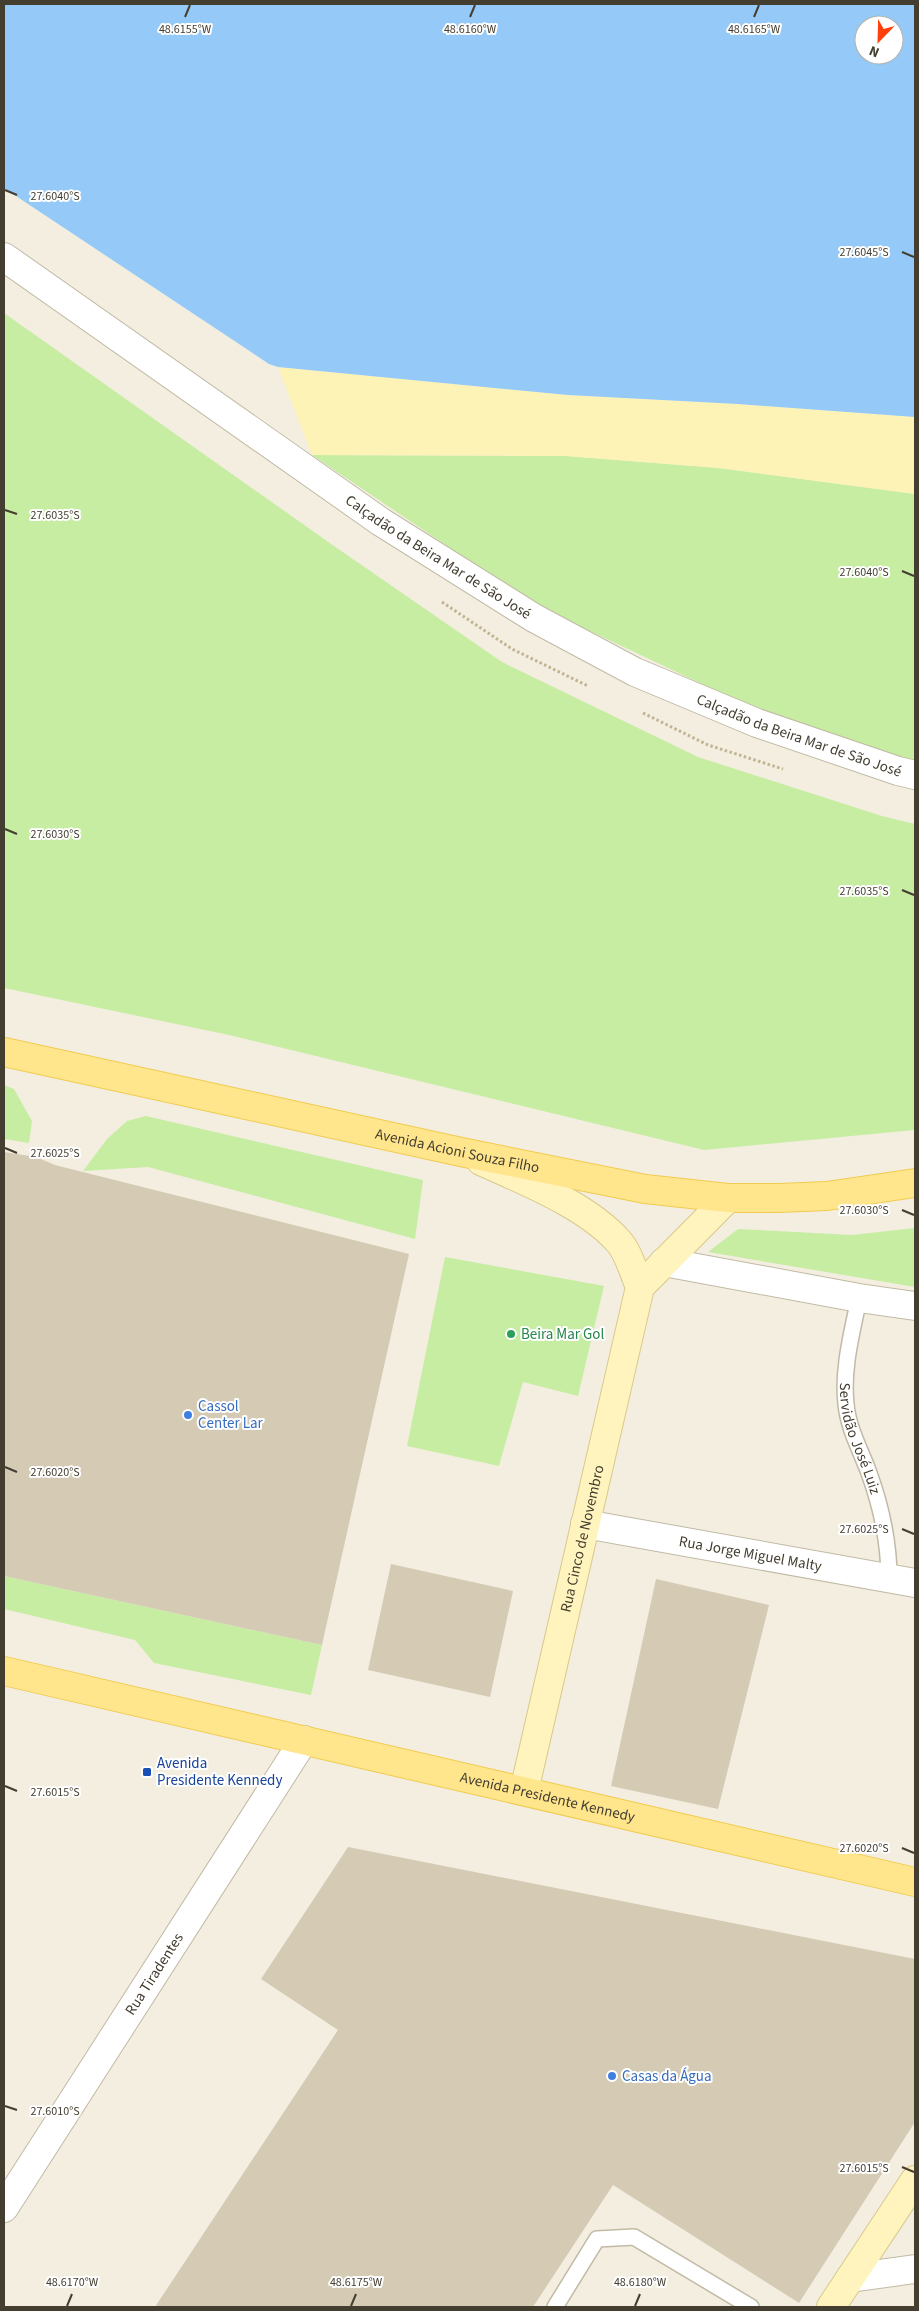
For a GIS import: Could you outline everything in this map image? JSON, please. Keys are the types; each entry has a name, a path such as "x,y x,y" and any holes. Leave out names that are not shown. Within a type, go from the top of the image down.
{"main road":[{"name":"Avenida Acioni Souza Filho","path":"4,1052 461,1152 645,1188 728,1198 827,1196 915,1183"},
{"name":"Avenida Presidente Kennedy","path":"4,1670 915,1882"}],"street":[{"name":"Calçadão da Beira Mar de São José","path":"4,257 381,522 534,618 635,672 756,722 898,771 915,775"},
{"path":"461,1152 539,1187 596,1221 621,1243 640,1287 728,1198"},
{"path":"664,1262 859,1298 915,1306"},
{"name":"Rua Cinco de Novembro","path":"524,1791 640,1287"},
{"name":"Rua Jorge Miguel Malty","path":"585,1524 915,1583"},
{"name":"Rua Tiradentes","path":"4,2208 304,1740"},
{"path":"831,2307 915,2180"},
{"path":"850,2278 915,2269"}],"lane":[{"name":"Servidão José Luiz","path":"859,1298 849,1351 846,1405 857,1445 876,1493 887,1544 888,1578"},
{"path":"555,2307 597,2240 634,2237 751,2307"}],"green space":[{"path":"4,313 502,662 698,757 882,816 915,824 915,1130 704,1150 229,1035 4,988"},
{"path":"312,455 566,456 719,468 915,494 915,762 757,710 535,605"},
{"path":"4,1085 14,1089 32,1121 29,1143 4,1139"},
{"path":"146,1116 423,1180 415,1239 148,1167 83,1171 107,1139 127,1121"},
{"path":"915,1228 915,1287 708,1252 738,1229 852,1235"},
{"name":"Beira Mar Gol","path":"445,1257 604,1286 578,1396 523,1382 499,1466 407,1446"},
{"path":"4,1576 322,1645 311,1695 154,1663 135,1640 4,1609"}],"sand":[{"path":"278,367 568,395 738,404 915,417 915,494 719,468 566,456 312,455"}],"water":[{"path":"4,4 915,4 915,417 738,404 568,395 278,367 269,364 4,188"}],"building":[{"name":"Cassol Center Lar","path":"4,1152 36,1157 55,1165 409,1254 322,1645 4,1576"},
{"path":"391,1564 513,1591 490,1697 368,1670"},
{"path":"656,1579 769,1605 718,1809 611,1786"},
{"name":"Casas da Água","path":"348,1847 915,1959 915,2122 799,2303 613,2185 533,2307 155,2307 338,2030 261,1979"}],"place":[{"name":"Beira Mar Gol","path":"511,1334"},
{"name":"Cassol Center Lar","path":"188,1415"},
{"name":"Avenida Presidente Kennedy","path":"147,1772"},
{"name":"Casas da Água","path":"612,2076"}]}
